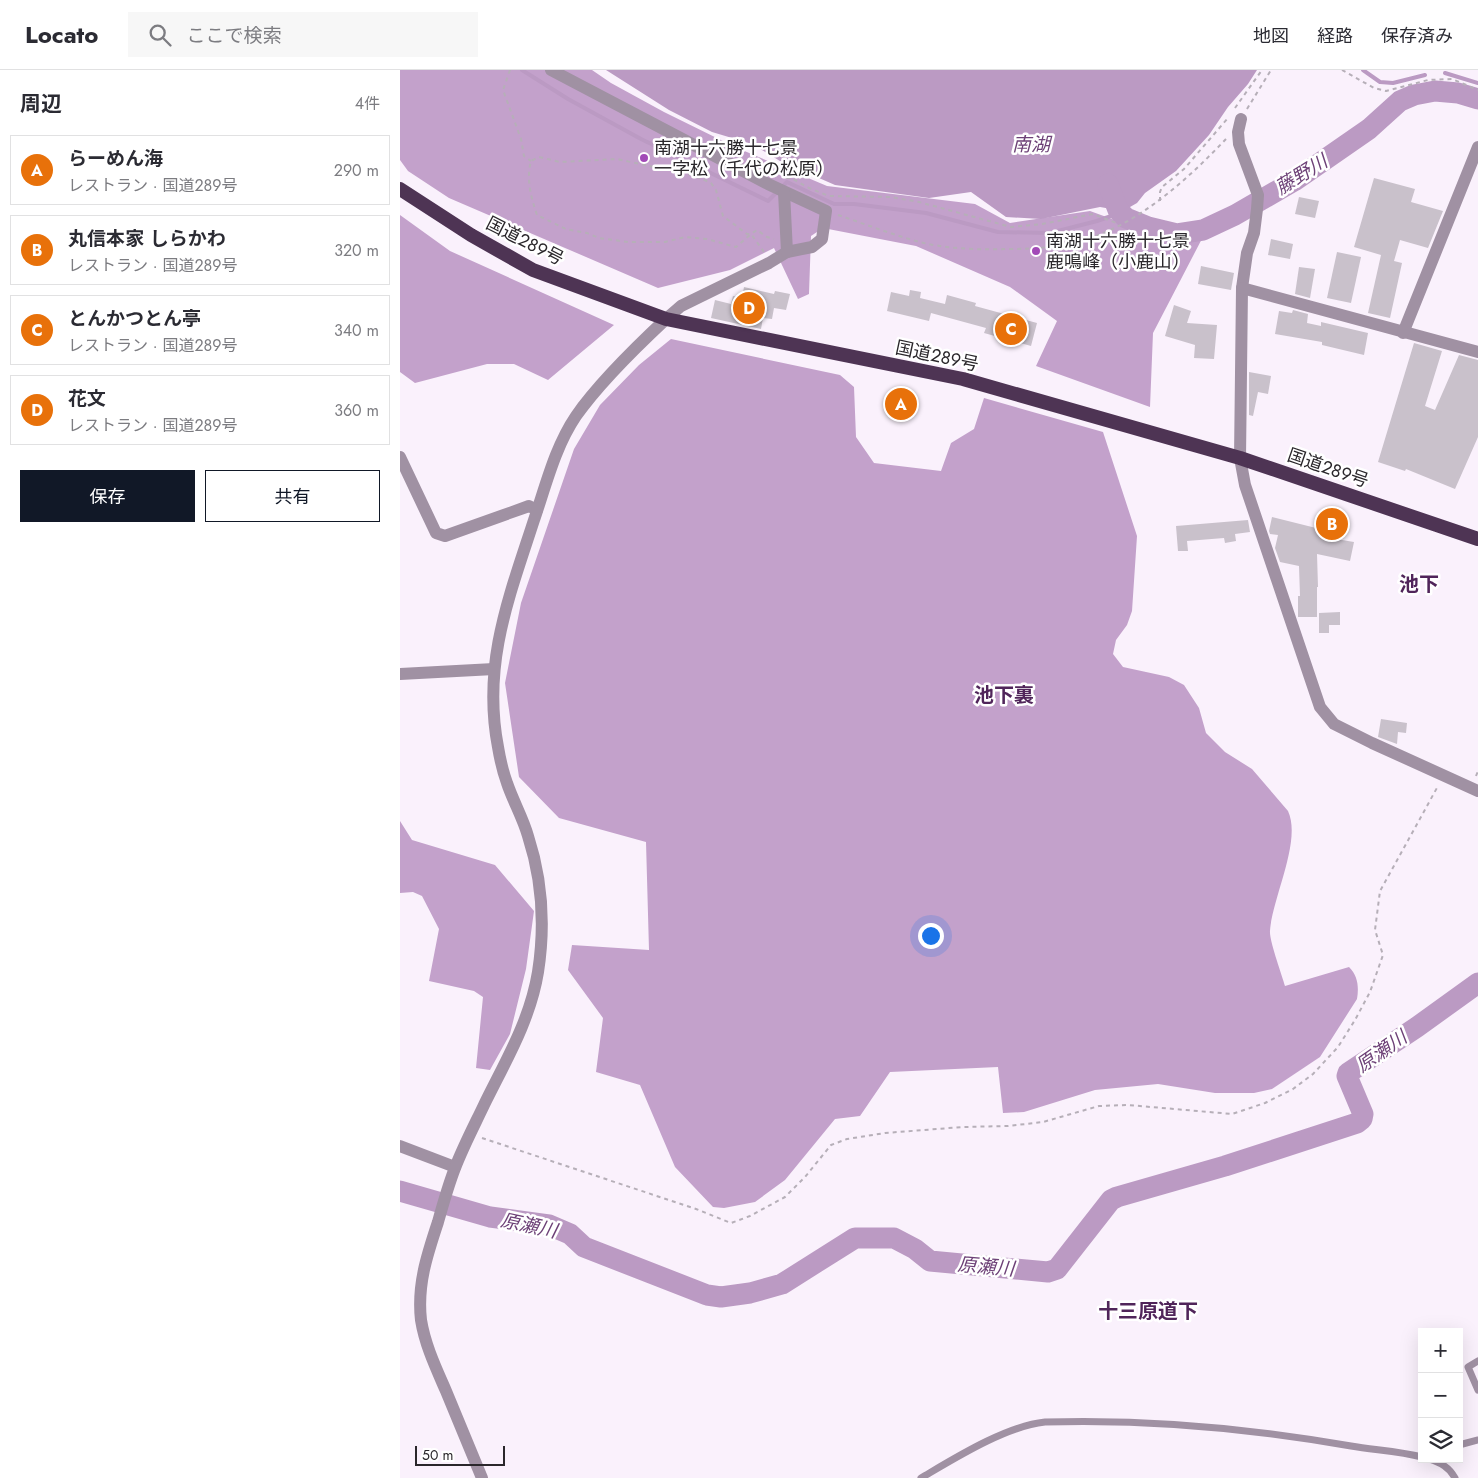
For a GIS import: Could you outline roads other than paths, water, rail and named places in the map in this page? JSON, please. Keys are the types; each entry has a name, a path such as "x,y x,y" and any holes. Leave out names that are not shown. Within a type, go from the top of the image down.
{"highway":[{"name":"国道289号","path":"400,190 471,235 533,270 666,319 963,379 1240,458 1478,539"}],"street":[{"path":"482,1478 429,1352 422,1321 420,1291 424,1264 455,1167 517,1042 530,1007 538,972 542,935 541,900 537,867 528,834 506,781 498,746 493,709 494,669 498,635 556,454 574,419 596,391 648,336 681,306 770,263 787,252 812,247 822,240 826,211 768,184 551,70"},
{"path":"1237,115 1239,144 1258,195 1254,233 1247,253 1242,288 1240,458 1245,486 1320,707 1334,724 1478,791"},
{"path":"1403,333 1478,146"},
{"path":"784,192 787,252"},
{"path":"1242,288 1478,352"},
{"path":"400,457 436,534 445,536 529,506 537,510"},
{"path":"400,674 494,669"},
{"path":"400,1146 455,1167"}],"lane":[{"path":"1478,1361 1468,1367 1478,1390"},
{"path":"921,1478 999,1436 1031,1424 1045,1422 1182,1424 1224,1427 1255,1430 1418,1456"},
{"path":"1463,1444 1478,1440"},
{"path":"1441,1463 1456,1478"}],"water":[{"name":"南湖","path":"606,70 1257,70 1209,135 1176,171 1145,193 1137,203 1123,211 1100,207 1041,219 1006,217 971,192 929,198 835,185 780,161 752,144 712,132 669,110"}],"waterway":[{"path":"522,70 568,99 641,139 768,201 787,182 834,204 854,204 926,213 998,232 1050,233 1117,214 1126,218"},
{"path":"1363,70 1380,82 1393,83 1425,75"},
{"path":"1445,73 1478,83"},
{"name":"藤野川","path":"1108,184 1118,210 1126,218 1148,227 1177,234 1203,230 1235,215 1294,181 1369,129 1400,101 1414,95 1435,91 1458,93 1478,99"},
{"name":"原瀬川","path":"400,1191 490,1217 549,1225 570,1234 584,1247 707,1295 721,1297 750,1293 782,1284 855,1238 894,1238 915,1249 930,1261 1048,1272 1057,1269 1111,1200 1117,1197 1225,1166 1357,1123 1362,1119 1363,1114 1347,1076 1348,1073 1478,983"}],"place":[{"name":"南湖十六勝十七景 一字松（千代の松原）","path":"644,158"},
{"name":"南湖十六勝十七景 鹿鳴峰（小鹿山）","path":"1036,251"},
{"name":"花文","path":"749,308"},
{"name":"とんかつとん亭","path":"1011,329"},
{"name":"らーめん海","path":"901,404"},
{"name":"丸信本家 しらかわ","path":"1332,524"}],"district":[{"name":"池下","path":"1419,584"},
{"name":"池下裏","path":"1004,695"},
{"name":"十三原道下","path":"1148,1311"}]}
